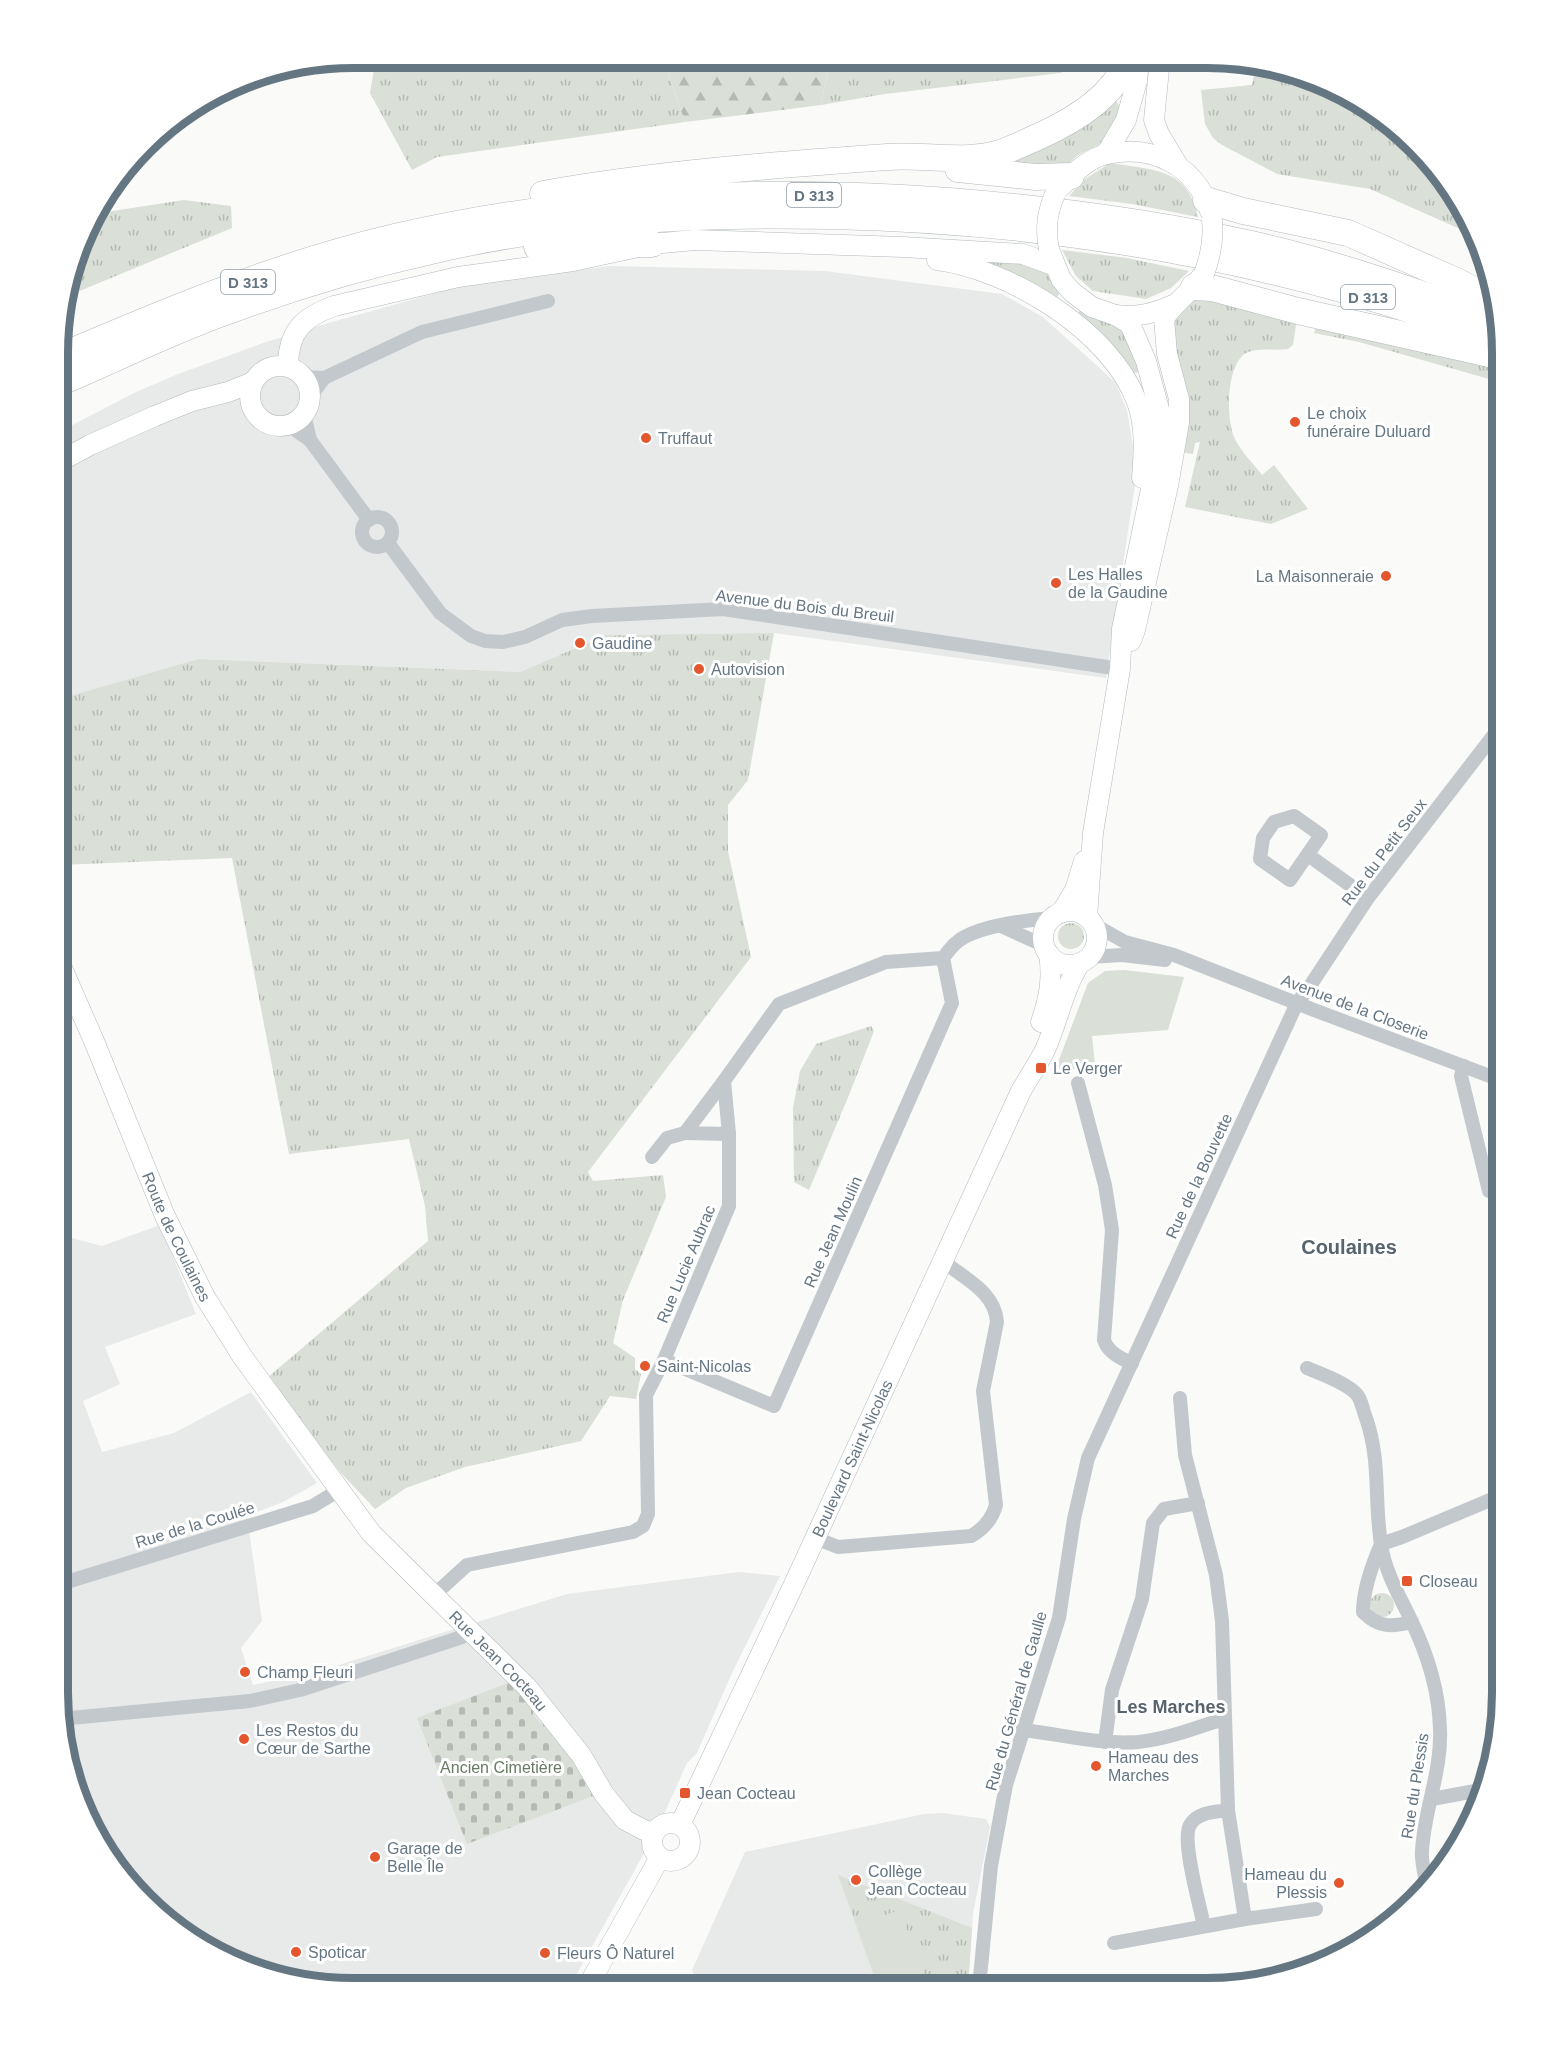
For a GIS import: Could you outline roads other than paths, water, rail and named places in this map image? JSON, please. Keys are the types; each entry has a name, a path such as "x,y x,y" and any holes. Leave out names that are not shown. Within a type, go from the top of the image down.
{"highway":[{"path":"652,244 396,248 405,222 582,187 791,164 888,157 976,158 1000,153 1070,122 1092,107 1110,88 1123,68"},
{"path":"862,159 1036,177 1063,185"},
{"name":"D 313","path":"68,379 228,310 323,279 396,248 487,218 659,197 756,193 891,197 1010,206 1129,220 1252,244 1364,275 1490,319"},
{"path":"1209,210 1243,211 1348,233 1454,280 1487,297"},
{"name":"D 313","path":"68,354 201,298 315,258 396,248 434,250 545,229 662,217 755,214 901,218 1075,233 1128,241 1242,263 1365,296 1492,339"},
{"path":"1199,280 1212,288 1298,311 1492,355"}],"main road":[{"path":"1106,154 1126,120 1137,81 1138,68"},
{"path":"1120,669 1135,630 1177,446 1179,399 1167,354 1164,318 1174,304 1199,280 1210,258 1214,237 1209,210 1193,181 1177,164 1158,134 1154,120 1159,68"},
{"path":"1093,833 1075,890 1044,931 1047,950 1063,964 1085,960 1095,950 1097,941 1096,932 1090,920 1093,833 1120,669 1122,629 1160,437 1158,409 1146,361 1130,324 1115,315 1092,307 1072,292 1061,279 1051,257 1046,233 1048,210 1063,185 1088,162 1106,154 1137,151 1162,157 1177,164"},
{"path":"297,373 282,366 272,367 259,374 253,382 250,392 252,406 264,422 273,425 301,412 308,384 297,373 288,364 292,336 304,321 317,312 458,277 573,261 652,244 710,240 903,247 1051,257"},
{"path":"903,247 927,259 960,263 991,273 1023,290 1082,328 1098,342 1123,372 1138,403 1144,434 1132,577"},
{"path":"1115,315 1152,314 1174,304"},
{"path":"68,457 155,416 192,401 228,392 253,382"},
{"path":"228,392 252,406"},
{"path":"1057,915 1079,913 1090,920"},
{"name":"Boulevard Saint-Nicolas","path":"1021,1091 1032,1046 1048,1001 1052,969 1047,950"},
{"name":"Boulevard Saint-Nicolas","path":"680,1825 944,1262 1021,1091 1045,1050 1073,975 1085,960"},
{"name":"Route de Coulaines","path":"68,982 165,1216 205,1297 242,1356 339,1490"},
{"name":"Rue Jean Cocteau","path":"339,1490 371,1533 527,1687 581,1755 604,1794 626,1820 654,1833"},
{"path":"668,1823 680,1825 686,1829 690,1838 689,1851 674,1862 659,1859 652,1847 654,1833 662,1825 668,1823"},
{"path":"592,1978 659,1859"}],"street":[{"path":"369,520 310,440 301,412 324,378 422,332 548,301"},
{"path":"297,373 324,378"},
{"path":"373,518 383,518 390,525 392,534 388,543 374,547 366,542 362,533 365,523 373,518"},
{"name":"Avenue du Bois du Breuil","path":"388,543 440,613 471,636 485,641 503,642 525,637 562,620 592,616 723,609 1120,669"},
{"name":"Rue du Petit Seux","path":"1297,1003 1368,898 1492,737"},
{"path":"1294,816 1321,835 1308,855 1290,880 1260,860 1263,838 1274,822 1294,816"},
{"path":"1308,855 1368,898"},
{"path":"685,1133 779,1004 886,962 943,958 957,942 977,932 1022,920 1057,915"},
{"name":"Avenue de la Closerie","path":"1090,920 1125,942 1173,955 1492,1077"},
{"path":"1001,926 1047,950"},
{"name":"Avenue de la Closerie","path":"1085,960 1122,955 1197,964"},
{"name":"Rue Jean Moulin","path":"664,1360 774,1406 952,1003 943,958"},
{"name":"Rue de la Bouvette","path":"1132,1363 1297,1003"},
{"path":"1464,1066 1461,1076 1489,1191"},
{"name":"Rue Lucie Aubrac","path":"434,1595 467,1565 633,1532 643,1526 648,1514 646,1395 664,1360 729,1206 729,1134 724,1081"},
{"path":"1078,1083 1105,1185 1112,1230 1104,1341 1107,1348 1125,1361 1132,1363"},
{"path":"652,1157 667,1138 685,1133 729,1134"},
{"path":"815,1538 838,1547 971,1536 980,1531 993,1516 996,1505 983,1391 997,1322 996,1311 991,1300 972,1282 944,1262"},
{"name":"Rue du Général de Gaulle","path":"980,1978 991,1866 1006,1785 1059,1618 1074,1519 1088,1458 1132,1363"},
{"name":"Rue du Plessis","path":"1307,1368 1350,1388 1358,1396 1372,1436 1381,1544 1391,1580 1427,1658 1438,1700 1441,1732 1432,1799 1424,1829 1422,1854 1425,1876"},
{"path":"1180,1398 1185,1455 1216,1575 1222,1622 1223,1719 1228,1810 1245,1918"},
{"name":"Rue de la Coulée","path":"68,1582 313,1506 339,1490"},
{"path":"1381,1544 1492,1499"},
{"path":"1105,1742 1112,1690 1142,1599 1153,1523 1164,1509 1198,1503"},
{"name":"Rue du Plessis","path":"1381,1544 1373,1561 1363,1598 1364,1612 1371,1620 1383,1625 1395,1626 1412,1623"},
{"path":"69,1718 250,1701 300,1690 462,1637 471,1632"},
{"path":"1022,1730 1105,1742 1139,1742 1181,1733 1223,1719"},
{"path":"1432,1799 1475,1791"},
{"path":"1204,1926 1188,1851 1187,1833 1190,1824 1201,1815 1228,1810"},
{"path":"1114,1943 1245,1918 1316,1909"}],"place":[{"name":"Le choix funéraire Duluard","path":"1295,422"},
{"name":"Truffaut","path":"646,438"},
{"name":"La Maisonneraie","path":"1386,576"},
{"name":"Les Halles de la Gaudine","path":"1056,583"},
{"name":"Gaudine","path":"580,643"},
{"name":"Autovision","path":"699,669"},
{"name":"Le Verger","path":"1041,1068"},
{"name":"Saint-Nicolas","path":"645,1366"},
{"name":"Closeau","path":"1407,1581"},
{"name":"Champ Fleuri","path":"245,1672"},
{"name":"Les Restos du Cœur de Sarthe","path":"244,1739"},
{"name":"Hameau des Marches","path":"1096,1766"},
{"name":"Jean Cocteau","path":"685,1793"},
{"name":"Garage de Belle Île","path":"375,1857"},
{"name":"Collège Jean Cocteau","path":"856,1880"},
{"name":"Hameau du Plessis","path":"1339,1883"},
{"name":"Spoticar","path":"296,1952"},
{"name":"Fleurs Ô Naturel","path":"545,1953"}],"district":[{"name":"Coulaines","path":"1349,1247"},
{"name":"Les Marches","path":"1171,1707"}],"park label":[{"name":"Ancien Cimetière","path":"501,1767"}]}
